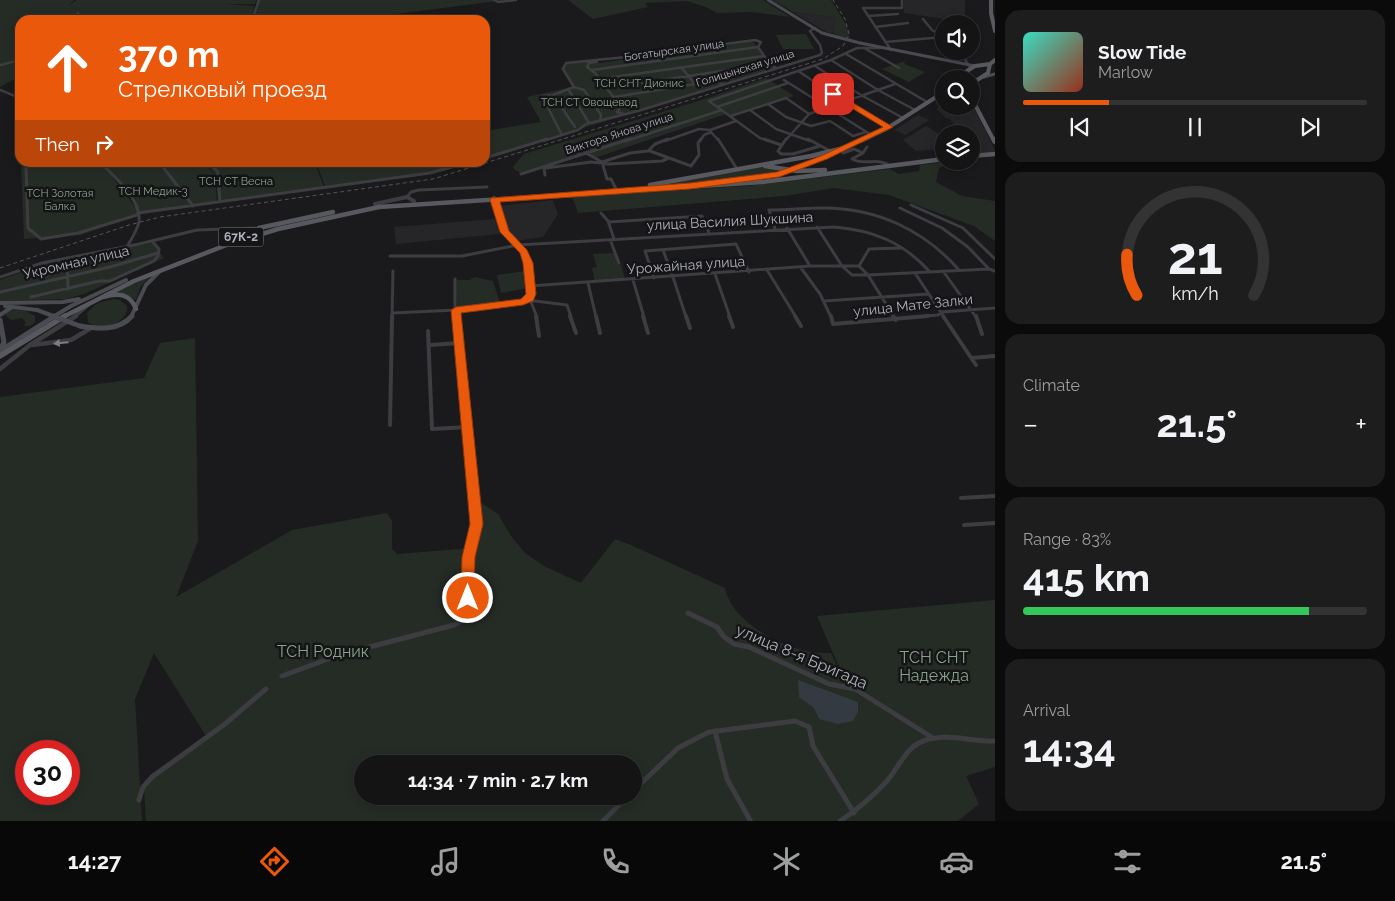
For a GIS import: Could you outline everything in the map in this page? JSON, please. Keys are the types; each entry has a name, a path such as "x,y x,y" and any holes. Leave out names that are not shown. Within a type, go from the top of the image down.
{"main road":[{"path":"768,0 815,28 837,37 880,48 970,66 990,64 995,60"},
{"path":"991,0 995,31"},
{"path":"991,10 995,16"},
{"path":"959,64 964,70"},
{"path":"984,76 990,64"},
{"path":"967,70 975,66 995,74"},
{"path":"980,78 995,74"},
{"name":"67К-2","path":"0,352 133,280 200,253 276,229 379,207 690,186 779,174 843,150 873,136 935,97"},
{"path":"980,114 995,142"},
{"name":"67К-2","path":"0,352 71,308 126,280 185,255 333,212 376,204 494,199 616,189 684,181 746,167 843,150"},
{"path":"980,155 995,154"},
{"path":"746,167 771,166 797,171 854,168 935,160"},
{"path":"690,186 789,178 854,168"},
{"path":"789,178 797,176 799,172 797,171"},
{"path":"408,204 414,201"},
{"path":"259,228 333,212"},
{"path":"66,315 200,253"},
{"path":"0,304 36,310 80,326 108,329 118,326 133,316 143,286 166,268"},
{"path":"0,352 19,338 87,297 126,280"},
{"path":"104,296 115,294 126,296 133,301 136,309"},
{"path":"0,304 63,302 87,297"},
{"path":"0,314 6,309 15,306"},
{"path":"0,320 4,342 0,352"},
{"path":"3,334 10,339 19,338"}],"street":[{"path":"254,15 258,0"},
{"path":"494,0 498,2 516,0"},
{"path":"891,50 863,8 902,8 902,0"},
{"path":"868,16 898,14"},
{"path":"923,19 935,32"},
{"path":"875,27 908,24"},
{"name":"Голицынская улица","path":"490,157 578,130 588,124 626,115 821,54 820,45 810,31 815,28"},
{"path":"885,42 935,38"},
{"path":"626,115 617,112 621,106 592,70 587,67 589,63 757,40 761,42 758,47 764,56 776,68"},
{"name":"Богатырская улица","path":"592,70 758,47"},
{"path":"780,145 760,138 709,101 831,60 861,47 880,48"},
{"path":"861,47 899,68"},
{"path":"846,54 927,102"},
{"path":"599,79 764,56"},
{"path":"574,87 563,66 592,60 610,59"},
{"path":"831,60 878,90 915,110"},
{"path":"966,60 970,66"},
{"path":"0,65 15,61"},
{"path":"607,88 770,64"},
{"path":"815,65 862,96 903,118"},
{"path":"614,97 695,84 680,68"},
{"path":"798,71 845,102 889,127"},
{"path":"784,80 873,136"},
{"path":"702,84 716,82 723,84"},
{"path":"717,107 788,83"},
{"path":"820,146 792,154 784,154 778,151 780,145 809,114 895,84"},
{"path":"562,135 542,96 554,95 574,87 584,90 601,115 600,121"},
{"path":"568,89 588,124"},
{"path":"0,90 15,96"},
{"path":"554,95 575,127"},
{"path":"731,116 786,98 809,114"},
{"path":"768,104 786,117 812,126 830,121 853,136 866,132"},
{"name":"Виктора Янова улица","path":"521,174 722,110"},
{"path":"750,110 776,129 832,152"},
{"path":"602,162 628,153 650,150 691,166 699,155 698,143 704,135 736,121"},
{"path":"650,150 655,144 661,142 699,130 710,131 719,140 737,169"},
{"path":"570,144 581,154"},
{"path":"867,147 863,154 852,159 858,162 884,160 889,165"},
{"path":"843,150 854,149 863,154"},
{"path":"586,152 602,162 607,178 611,180 616,189"},
{"path":"546,174 544,168 602,162 662,162 669,158"},
{"path":"26,167 28,228 40,238 75,235 107,226 138,214 430,173 451,167"},
{"path":"104,167 131,198 138,214 138,223 127,247"},
{"path":"163,167 193,206"},
{"path":"213,167 218,172 220,202"},
{"path":"407,198 411,192 419,190 487,187"},
{"path":"376,204 407,198 414,201"},
{"path":"494,199 505,232 524,252 528,263 531,294 529,301 536,312 539,336"},
{"path":"911,205 963,228 976,238 995,259"},
{"path":"775,229 768,210 830,208 870,214 897,223 918,233 947,255 959,270"},
{"path":"900,208 942,228 968,247 981,261 995,271"},
{"path":"601,213 606,216 609,222 614,240 611,242 619,263"},
{"path":"609,222 702,216 709,233"},
{"path":"817,227 843,267 855,276 989,268"},
{"name":"улица Василия Шукшина","path":"390,256 462,256 518,245 817,227 852,228 880,235 904,249 929,271"},
{"path":"253,234 259,228"},
{"path":"0,277 42,263 127,247 197,230 259,228"},
{"path":"787,228 810,266"},
{"path":"31,298 99,281 110,281 157,259 158,247 152,241"},
{"path":"654,278 645,251 736,244 749,272"},
{"path":"896,320 868,276 859,266 870,248 896,247 904,249"},
{"path":"663,250 690,328"},
{"name":"Укромная улица","path":"0,292 158,253"},
{"path":"981,261 989,254"},
{"path":"67,258 68,289"},
{"name":"Урожайная улица","path":"530,286 588,284 810,266 859,266"},
{"path":"801,268 824,301 928,294"},
{"path":"767,270 801,326"},
{"path":"390,425 393,271"},
{"path":"943,271 978,320 982,334"},
{"path":"915,272 976,365"},
{"path":"715,274 733,327"},
{"path":"282,676 339,656 454,626 466,618 468,557 476,524 456,310 455,279"},
{"path":"633,280 648,333"},
{"path":"588,284 600,332"},
{"path":"393,313 456,310 529,301 567,305 576,334"},
{"name":"улица Мате Залки","path":"824,301 833,324 896,320 938,315 942,312 995,308"},
{"path":"0,369 26,347 79,314 88,305"},
{"path":"26,347 73,341 83,337 91,328"},
{"path":"428,332 432,429 468,427"},
{"path":"430,345 459,343"},
{"path":"972,358 995,356"},
{"path":"961,498 995,496"},
{"path":"964,525 995,523"},
{"name":"улица 8-я Бригада","path":"688,613 718,627 724,637 734,644 749,647 829,684 855,689 933,738"},
{"path":"139,800 143,787 152,776 229,722 266,689"},
{"path":"642,782 678,748 715,731 794,721 809,727 814,746 854,813"},
{"path":"715,731 727,779 750,820"},
{"path":"840,821 854,813 889,779 903,757 918,742 933,738 981,743 995,741"},
{"path":"604,821 619,805"}],"shaded area":[{"path":"904,0 965,0 965,15 935,15 935,18 904,13"},
{"path":"793,12 835,17 835,33 837,34 826,32"},
{"path":"918,115 929,120 905,135 894,130"},
{"path":"943,115 978,115 995,150 994,152 980,153 980,125 954,125 950,119"},
{"path":"926,126 935,131 935,149 916,151 903,140"},
{"path":"553,200 558,214 543,237 516,241 506,228 499,206"},
{"path":"495,219 500,234 396,244 394,227"},
{"path":"798,680 858,702 858,712 853,721 838,724 819,719 814,708 799,697"}],"green space":[{"path":"0,0 74,0 68,6 77,0 256,0 255,4 224,4 254,6 252,15 15,15 15,79 0,87"},
{"path":"257,0 505,0 389,15 255,15"},
{"path":"568,0 763,0 790,17 752,12 717,13 687,1 645,3 648,7 593,19"},
{"path":"772,0 831,0 846,25 850,39 834,34 835,17 793,12"},
{"path":"806,34 814,49 783,49 776,35"},
{"path":"753,41 767,61 776,69 490,156 490,130 541,122 527,97 572,87 561,68 566,63 590,60 592,64"},
{"path":"905,61 904,64 925,72 909,82 882,69"},
{"path":"766,78 794,96 730,117 726,114 594,158 587,152 521,173 513,167 524,154 705,99"},
{"path":"935,163 935,170 939,170 936,182 962,196 995,201 995,241 974,226 889,195 834,188 784,196 578,213 572,196 748,186 889,169 899,174 919,171 920,165"},
{"name":"ТСН Золотая Балка","path":"21,167 105,167 140,213 81,235 24,239"},
{"name":"ТСН Золотая Балка","path":"105,167 161,167 192,207 141,213"},
{"path":"163,167 208,167 215,175 217,203 194,206"},
{"name":"ТСН СТ Весна","path":"209,167 316,167 324,187 218,201 215,174"},
{"path":"318,167 457,167 432,174 326,188"},
{"path":"769,167 786,170 739,180 646,188 755,168"},
{"name":"ТСН Золотая Балка","path":"153,243 164,258 84,294 66,299 0,301 0,280 51,261"},
{"path":"614,253 619,265 621,265 625,279 595,282 592,268 597,267 593,254"},
{"path":"526,271 528,288 501,293 497,275"},
{"path":"150,276 140,288 136,300 121,293 113,294"},
{"path":"474,277 493,281 500,303 457,308 456,280 470,280"},
{"path":"114,299 120,300 127,306 126,312 119,321 106,326 93,325 88,322 87,313 95,305"},
{"path":"10,309 26,311 35,316 35,322 30,326 24,326 26,322 22,318 11,320 6,316 5,312"},
{"name":"ТСН Родник","path":"195,338 198,541 176,597 292,530 387,513 392,521 392,549 397,554 472,548 477,527 475,499 498,514 511,536 525,553 546,567 581,583 615,539 631,545 725,588 729,600 736,610 769,637 795,648 816,653 831,653 846,685 928,736 995,741 995,767 966,776 979,804 958,821 146,821 144,788 150,775 206,736 154,653 135,699 142,821 0,821 0,397 144,378 160,343"},
{"name":"ТСН СНТ Надежда","path":"995,600 995,739 932,735 846,683 817,616"}],"railway":[{"path":"490,161 823,59 843,46 849,34 845,19 833,0"},
{"path":"0,268 129,225 160,217 433,179 472,167"}],"route":[{"path":"468,598 468,557 476,532 476,524 456,310 523,302 530,298 531,294 528,263 524,252 505,232 494,200 690,186 779,174 796,169 873,136 889,127 833,94"}],"park label":[{"name":"ТСН СНТ Дионис","path":"639,83"},
{"name":"ТСН СТ Овощевод","path":"589,102"},
{"name":"ТСН Медик-3","path":"153,191"}]}
